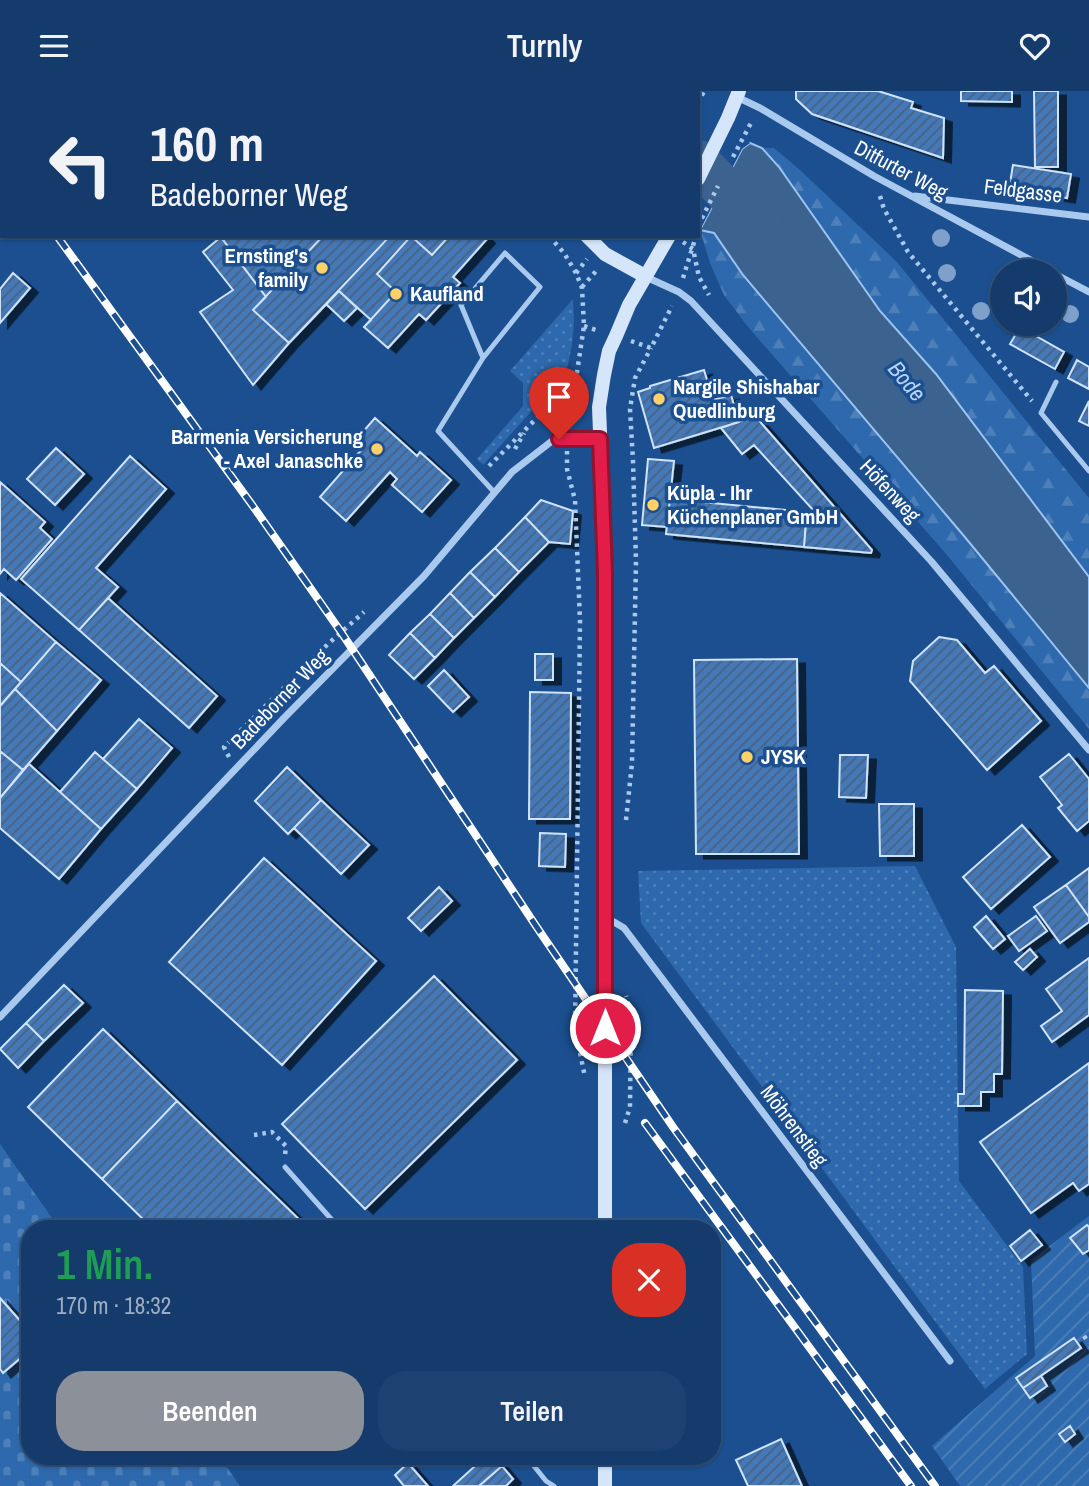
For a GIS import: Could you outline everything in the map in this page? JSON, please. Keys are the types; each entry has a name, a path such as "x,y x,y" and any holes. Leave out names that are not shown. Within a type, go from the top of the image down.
{"main road":[{"path":"700,175 738,94"},
{"path":"589,238 605,254 645,276"},
{"path":"605,1220 605,568 599,407 609,351 615,336 668,238"},
{"path":"605,1465 606,1486"}],"street":[{"name":"Ditfurter Weg","path":"738,94 836,155 1029,259"},
{"name":"Feldgasse","path":"911,195 1089,217"},
{"name":"Höfenweg","path":"645,276 679,292 691,301 931,561 1089,750"},
{"name":"Ditfurter Weg","path":"1067,280 1089,292"},
{"name":"Badeborner Weg","path":"0,1017 424,576 512,472 547,444 559,439 600,439"},
{"name":"Möhrenstieg","path":"605,920 624,928 645,954 950,1361"}],"lane":[{"path":"483,358 461,305 505,253 540,287 483,358 438,431 494,492"},
{"path":"1056,382 1041,413 1089,471"},
{"path":"285,1167 332,1220"},
{"path":"533,1465 546,1481 554,1486"}],"path":[{"path":"874,176 884,209 908,252 1041,413"},
{"path":"551,238 564,253 582,288 583,326 574,380 567,469 575,500 580,621 575,1029"},
{"path":"678,238 693,249 699,277 714,301"},
{"path":"626,823 632,763 636,561 629,408 635,378 679,292 696,238"},
{"path":"583,326 651,348"},
{"path":"479,476 574,380"},
{"path":"235,770 225,747 367,609"},
{"path":"625,995 631,1013 630,1107 625,1122 625,1135"},
{"path":"254,1135 272,1132 279,1138 286,1146 285,1167"},
{"path":"1084,1336 1089,1343"}],"green space":[{"path":"762,148 774,148 896,261 1089,498 1089,577 936,374 880,311 779,167"},
{"path":"700,230 714,233 743,275 1089,688 1089,729 947,555 748,327 724,295"},
{"path":"573,299 572,345 566,373 483,465 477,459 523,406 523,383 510,371"},
{"path":"915,866 956,947 959,1181 1023,1267 1027,1354 985,1389 641,923 638,871"},
{"path":"0,1144 53,1220 21,1220 21,1465 225,1465 240,1486 0,1486"},
{"path":"1089,1216 1089,1486 960,1486 932,1446 1035,1356 1031,1260"}],"water":[{"path":"750,143 762,148 779,167 880,311 936,374 1089,577 1089,688 743,275 714,233 700,230 742,149"}],"pier":[{"path":"747,140 750,143 742,149 700,230 700,222 739,147"}],"building":[{"path":"796,91 878,91 913,102 911,108 944,118 943,158 812,114 796,99"},
{"path":"961,91 1012,91 1012,102 961,101"},
{"path":"1034,91 1058,91 1058,167 1035,167"},
{"path":"1013,165 1071,174 1067,198 1009,189"},
{"name":"Kaufland","path":"222,238 487,239 453,277 460,283 426,320 419,314 388,348 364,327 371,320 339,291 289,343 253,310 266,297"},
{"path":"222,238 266,297 253,310 289,343 253,385 200,312 233,290 203,252"},
{"path":"321,238 388,238 289,343 253,310"},
{"path":"409,238 413,238 432,255 447,238 487,239 453,277 460,283 426,320 419,314 388,348 364,327 396,292 377,274"},
{"path":"13,273 30,288 0,323 0,289"},
{"path":"339,291 357,308 344,321 326,304"},
{"path":"1015,336 1036,336 1064,352 1055,369 1010,344"},
{"path":"1077,360 1089,367 1089,389 1068,378"},
{"path":"704,370 713,400 731,395 739,422 654,448 638,392"},
{"path":"1089,401 1089,426 1079,421"},
{"path":"755,416 872,550 871,553 804,547 806,520 824,522 754,445 742,454 721,428"},
{"path":"375,418 417,456 420,452 451,480 422,512 392,485 397,479 390,472 346,521 320,497 363,448 355,441"},
{"path":"56,448 84,474 55,505 27,479"},
{"path":"130,456 166,489 96,568 118,587 79,630 21,579"},
{"path":"648,459 674,461 667,527 642,525"},
{"path":"0,482 45,522 40,528 52,539 16,580 4,569 0,574"},
{"path":"670,499 807,512 804,547 666,534"},
{"path":"541,500 573,511 570,544 549,542 525,517"},
{"path":"525,517 549,542 519,572 495,548"},
{"path":"495,548 519,572 495,597 470,572"},
{"path":"470,572 495,597 474,618 450,593"},
{"path":"0,593 56,642 21,682 0,663"},
{"path":"450,593 474,618 454,638 430,614"},
{"path":"108,598 217,696 189,728 79,630"},
{"path":"430,614 454,638 435,658 410,633"},
{"path":"410,633 435,658 414,679 389,655"},
{"path":"939,637 957,640 985,673 994,666 1041,721 987,770 910,681 913,661"},
{"path":"56,642 101,680 57,731 15,689"},
{"path":"535,654 553,654 553,680 535,680"},
{"name":"JYSK","path":"797,659 799,854 696,854 694,660"},
{"path":"0,663 21,682 0,706"},
{"path":"444,670 469,697 453,712 428,686"},
{"path":"15,689 57,731 23,770 0,751 0,706"},
{"path":"530,692 571,693 570,819 529,819"},
{"path":"139,719 172,748 137,789 103,759"},
{"path":"0,751 23,770 0,798"},
{"path":"95,752 137,789 101,829 60,792"},
{"path":"1069,754 1089,779 1089,821 1077,831 1058,808 1062,805 1040,777"},
{"path":"840,755 868,755 866,798 839,797"},
{"path":"29,764 101,829 59,879 0,828 0,798"},
{"path":"287,767 321,800 288,834 255,801"},
{"path":"321,800 369,845 341,874 294,828"},
{"path":"879,804 914,804 914,856 880,856"},
{"path":"1022,825 1050,857 991,909 963,877"},
{"path":"540,833 566,834 565,867 539,866"},
{"path":"264,858 376,961 282,1065 169,962"},
{"path":"1089,868 1089,917 1066,885"},
{"path":"1066,885 1089,917 1089,922 1060,943 1034,907"},
{"path":"439,887 452,901 421,931 408,918"},
{"path":"986,916 1005,939 993,949 974,927"},
{"path":"1036,916 1047,931 1019,951 1008,936"},
{"path":"1030,949 1037,957 1023,970 1015,962"},
{"path":"1089,958 1089,1015 1052,1042 1041,1026 1062,1011 1046,989"},
{"path":"434,976 517,1060 365,1209 282,1124"},
{"path":"64,985 83,1003 44,1041 26,1023"},
{"path":"965,990 1003,991 1002,1074 994,1074 994,1092 981,1092 981,1106 958,1106 958,1094 964,1094"},
{"path":"26,1023 44,1041 18,1068 0,1049"},
{"path":"103,1029 177,1101 102,1179 28,1107"},
{"path":"1089,1063 1089,1184 1079,1191 1073,1183 1031,1213 980,1142"},
{"path":"177,1101 300,1220 144,1220 102,1179"},
{"path":"1087,1225 1089,1250 1083,1254 1070,1238"},
{"path":"1030,1230 1042,1245 1021,1261 1010,1246"},
{"path":"0,1298 21,1322 21,1358 3,1373 0,1369"},
{"path":"1074,1338 1081,1348 1023,1388 1016,1378"},
{"path":"1041,1376 1047,1386 1030,1398 1023,1388"},
{"path":"1070,1426 1075,1434 1065,1442 1059,1434"},
{"path":"781,1439 802,1486 748,1486 736,1460"},
{"path":"406,1465 410,1465 428,1486 404,1486 395,1475"},
{"path":"476,1465 502,1466 479,1486 453,1486"},
{"path":"502,1466 513,1479 506,1486 479,1486"}],"waterway":[{"name":"Bode","path":"700,164 763,229"}],"railway":[{"path":"58,238 341,632 673,1127 935,1486"},
{"path":"645,1123 716,1220"},
{"path":"721,1227 911,1486"}],"place":[{"name":"Ernsting's family","path":"322,268"},
{"name":"Kaufland","path":"396,294"},
{"name":"Nargile Shishabar Quedlinburg","path":"659,399"},
{"name":"Barmenia Versicherung - Axel Janaschke","path":"377,449"},
{"name":"Küpla - Ihr Küchenplaner GmbH","path":"653,505"},
{"name":"JYSK","path":"747,757"}],"route":[{"path":"559,439 600,439 605,573 605,1028"}]}
